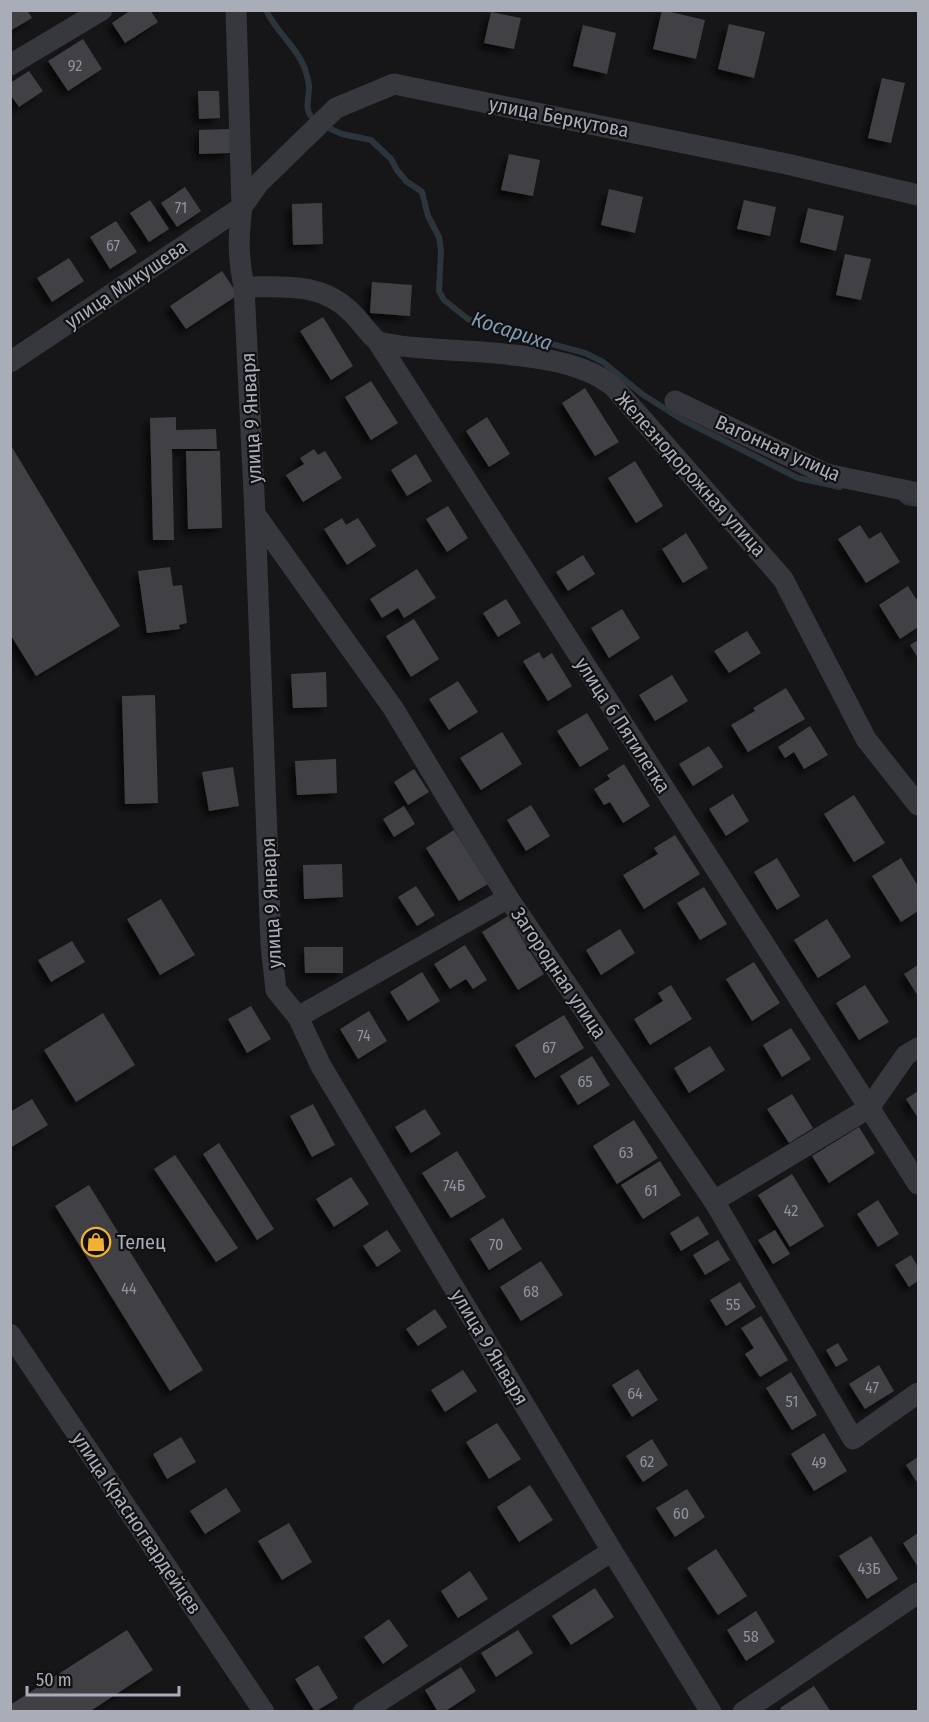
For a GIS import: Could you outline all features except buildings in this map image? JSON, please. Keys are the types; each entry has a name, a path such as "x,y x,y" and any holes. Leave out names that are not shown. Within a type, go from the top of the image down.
{"street":[{"path":"10,65 102,10"},
{"name":"улица 9 Января","path":"236,10 242,207 238,254 244,287 271,945 276,990 298,1017 321,1066 711,1712"},
{"name":"улица Беркутова","path":"242,207 259,183 336,108 394,84 788,164 918,195"},
{"name":"улица Микушева","path":"10,362 242,207"},
{"path":"244,287 296,288 337,298 378,342"},
{"name":"Железнодорожная улица","path":"378,342 418,348 485,352 563,363 590,372 613,386 783,579 866,739 918,806"},
{"name":"улица 6 Пятилетка","path":"378,342 918,1184"},
{"name":"Вагонная улица","path":"675,401 826,474 918,494"},
{"name":"Загородная улица","path":"255,513 393,708 508,898 714,1201 853,1439 918,1393"},
{"path":"298,1017 508,898"},
{"path":"714,1201 869,1108 906,1055 918,1048"},
{"name":"улица Красногвардейцев","path":"10,1334 264,1712"},
{"path":"363,1712 612,1551"},
{"path":"743,1712 918,1593"}],"waterway":[{"name":"Косариха","path":"266,10 305,69 309,85 308,109 315,121"},
{"name":"Косариха","path":"324,126 342,134 371,140 391,159 406,181 422,192 428,216 439,237 441,250 439,291 444,300 468,319 485,326 585,353 603,362 642,394 681,419 798,478 840,487"},
{"name":"Косариха","path":"900,497 906,502 918,504"}],"place":[{"name":"Телец","path":"96,1242"}]}
